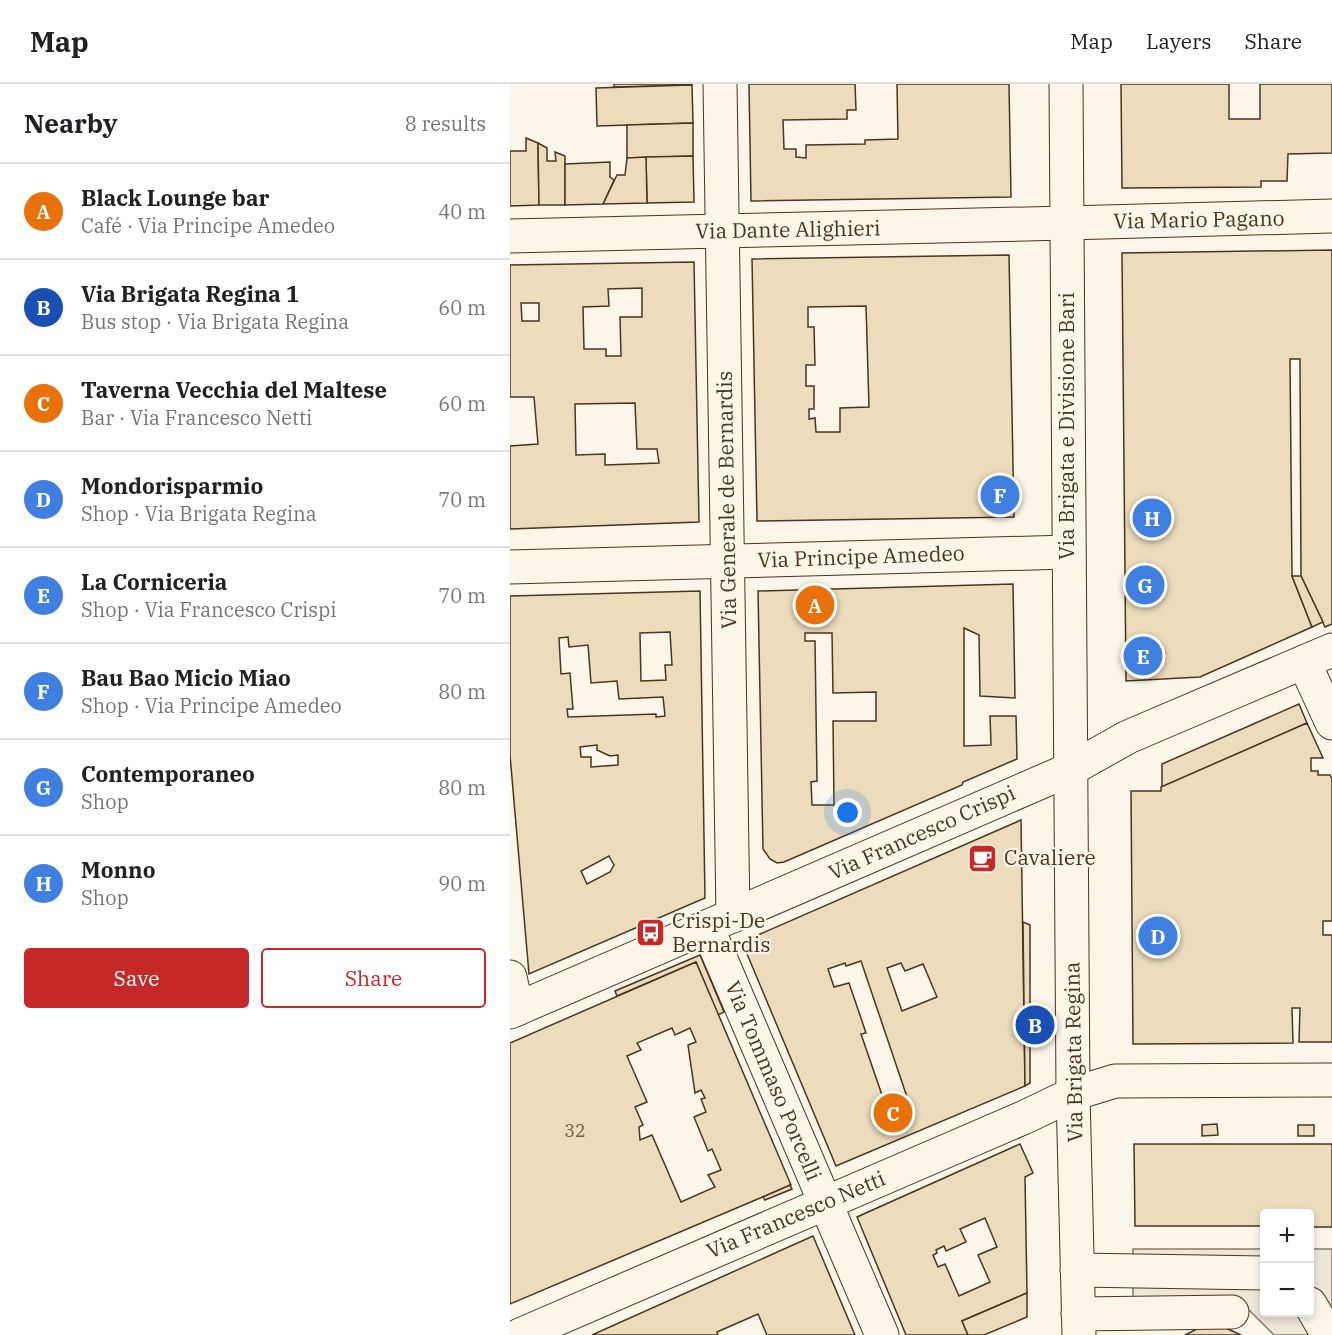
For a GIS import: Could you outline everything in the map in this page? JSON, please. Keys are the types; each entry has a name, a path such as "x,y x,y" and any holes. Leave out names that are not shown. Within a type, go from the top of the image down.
{"street":[{"name":"Via Generale de Bernardis","path":"720,84 728,561 720,921"},
{"name":"Via Brigata e Divisione Bari","path":"1066,84 1071,769"},
{"name":"Via Mario Pagano","path":"1066,223 1332,216"},
{"name":"Via Dante Alighieri","path":"510,236 1066,223"},
{"name":"Via Principe Amedeo","path":"510,567 1068,552"},
{"name":"Via Francesco Crispi","path":"514,1011 1071,769 1128,737 1318,656"},
{"path":"1318,656 1330,712"},
{"name":"Via Brigata Regina","path":"1071,769 1073,1094 1078,1324"},
{"name":"Via Tommaso Porcelli","path":"720,921 824,1203 882,1335"},
{"path":"510,977 514,1011"},
{"name":"Via Francesco Netti","path":"519,1335 1025,1117 1073,1094 1115,1081 1332,1080"},
{"path":"1077,1270 1260,1273"},
{"path":"1318,1302 1328,1335"},
{"path":"1078,1324 1232,1312"}],"shaded area":[{"path":"1133,1249 1260,1249 1260,1317 1314,1317 1314,1249 1332,1249 1332,1335 1274,1335 1236,1297 1133,1297"}],"building":[{"path":"614,84 692,84 692,85 614,87"},
{"path":"749,84 855,84 856,110 847,110 847,119 783,120 784,149 796,149 796,157 806,158 806,145 865,144 865,140 898,139 897,84 1009,84 1011,197 751,201"},
{"path":"1121,84 1229,84 1229,119 1260,119 1260,84 1332,84 1332,153 1288,154 1287,181 1261,181 1261,187 1122,188"},
{"path":"692,85 693,123 597,126 596,88"},
{"path":"693,123 693,156 627,158 627,125"},
{"path":"526,138 538,143 539,205 510,206 510,151 526,151"},
{"path":"538,143 547,148 547,161 556,161 555,152 565,156 565,205 539,205"},
{"path":"693,156 694,202 647,203 646,157"},
{"path":"646,157 647,203 603,204 617,175 625,175 627,158"},
{"path":"610,162 610,177 614,180 603,204 565,205 565,164"},
{"path":"1332,250 1332,624 1325,627 1301,576 1300,359 1290,359 1292,576 1312,627 1200,677 1126,681 1122,253"},
{"path":"1009,255 1014,517 757,521 752,259","holes":["866,306 869,407 840,408 840,432 816,432 815,418 809,419 809,409 814,409 814,386 806,386 806,365 815,365 814,327 808,327 808,307"]},
{"path":"694,262 699,522 510,529 510,446 538,444 534,397 510,397 510,265","holes":["642,288 642,317 620,317 621,356 606,356 606,349 584,349 583,307 609,306 608,289","521,303 539,303 539,321 522,321","635,403 637,449 657,449 659,463 605,465 605,454 576,455 575,404"]},
{"path":"1292,576 1301,576 1323,622 1312,627"},
{"path":"1013,584 1015,698 980,696 979,635 964,628 964,746 991,745 990,716 1016,716 1017,759 784,862 777,863 770,859 763,849 758,591","holes":["805,633 832,633 833,693 876,692 876,721 833,721 834,805 812,805 811,782 817,781 815,641 805,641"]},
{"path":"700,591 705,898 529,974 510,755 510,596","holes":["670,632 672,665 665,665 666,680 641,681 640,633","568,637 569,647 588,645 591,683 617,681 619,699 663,697 665,716 656,717 656,714 568,717 567,709 573,709 570,673 561,674 559,638","597,745 597,750 610,756 618,755 618,765 591,767 591,757 581,757 580,747","609,856 614,865 610,872 587,884 581,871"]},
{"path":"1299,704 1307,723 1162,787 1162,764"},
{"path":"1307,723 1323,758 1311,758 1311,771 1318,771 1318,775 1330,775 1332,779 1332,921 1323,921 1323,935 1332,935 1332,1042 1299,1042 1300,1008 1292,1008 1293,1043 1133,1044 1131,791 1161,791 1161,787"},
{"path":"1021,820 1025,1086 836,1166 742,942","holes":["861,961 907,1097 897,1100 894,1092 882,1095 861,1034 866,1033 849,983 834,987 828,969 845,963 846,966","901,963 905,971 923,964 937,997 902,1011 887,968"]},
{"path":"1023,922 1030,925 1030,1083 1025,1086"},
{"path":"700,955 724,1012 718,1015 696,962 617,996 615,991"},
{"path":"696,962 791,1185 510,1304 510,1043","holes":["672,1028 675,1035 690,1028 696,1042 688,1045 695,1093 701,1090 705,1098 701,1099 706,1112 694,1117 708,1151 712,1149 721,1170 708,1175 715,1187 681,1202 652,1135 640,1140 639,1127 643,1125 635,1107 647,1102 627,1056 641,1050 637,1043"]},
{"path":"1217,1124 1218,1135 1202,1136 1202,1125"},
{"path":"1298,1125 1314,1125 1314,1136 1298,1136"},
{"path":"1020,1144 1033,1173 1025,1177 1027,1293 962,1321 968,1335 906,1335 857,1217","holes":["985,1218 997,1247 978,1255 990,1282 959,1296 945,1264 938,1267 933,1255 937,1253 936,1250 944,1246 946,1251 966,1242 960,1229"]},
{"path":"1134,1144 1332,1144 1332,1227 1314,1227 1314,1209 1260,1209 1260,1226 1135,1226"},
{"path":"790,1185 792,1189 765,1200 763,1197"},
{"path":"813,1236 855,1335 767,1335 758,1314 717,1332 718,1335 592,1335"},
{"path":"1027,1293 1027,1317 984,1335 968,1335 962,1321"},
{"path":"1221,1326 1241,1335 1185,1335 1199,1328"}],"place":[{"name":"Bau Bao Micio Miao","path":"1000,495"},
{"name":"Monno","path":"1152,518"},
{"name":"Contemporaneo","path":"1145,585"},
{"name":"Black Lounge bar","path":"815,605"},
{"name":"La Corniceria","path":"1143,656"},
{"name":"Cavaliere","path":"983,858"},
{"name":"Crispi-De Bernardis","path":"651,933"},
{"name":"Mondorisparmio","path":"1158,936"},
{"name":"Via Brigata Regina 1","path":"1035,1025"},
{"name":"Taverna Vecchia del Maltese","path":"893,1113"}]}
